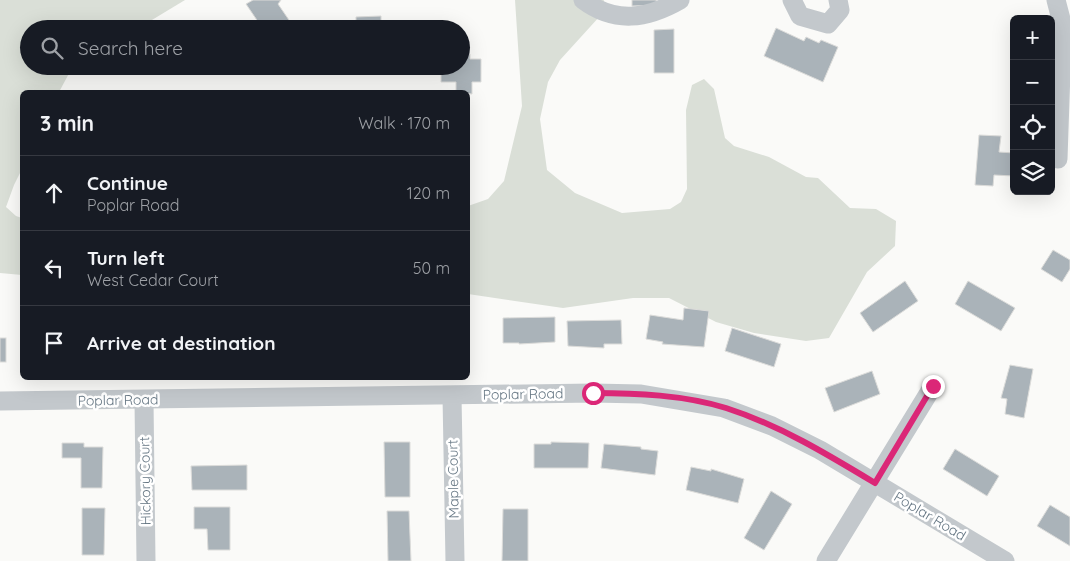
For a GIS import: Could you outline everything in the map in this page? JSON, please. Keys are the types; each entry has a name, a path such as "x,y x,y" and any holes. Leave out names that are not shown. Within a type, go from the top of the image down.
{"street":[{"path":"583,0 593,7 629,18 665,8 680,0"},
{"path":"792,0 800,16 828,24 840,10 838,0"},
{"path":"1056,0 1062,23 1058,159"},
{"path":"826,561 933,386"},
{"name":"Poplar Road","path":"0,401 618,393 666,397 724,408 772,426 820,450 1005,561"},
{"name":"Maple Court","path":"452,396 455,561"},
{"name":"Hickory Court","path":"144,400 146,561"}],"shaded area":[{"path":"0,0 185,0 152,20 20,20 20,75 68,75 60,90 20,90 20,173 6,207 20,217 20,275 0,273"},
{"path":"515,0 604,0 600,16 560,60 548,82 540,119 547,170 575,193 622,213 670,209 681,202 687,189 686,110 692,85 704,79 714,89 725,138 734,146 769,157 806,177 818,178 850,208 876,209 896,221 895,246 867,272 829,338 806,341 754,333 716,322 669,298 633,298 563,308 470,294 470,205 488,199 504,181 522,106"}],"building":[{"path":"253,0 281,0 278,4 289,20 257,20 246,4"},
{"path":"632,0 656,0 657,5 632,6"},
{"path":"381,16 381,20 356,20 356,17"},
{"path":"776,28 804,41 806,37 819,43 821,40 838,47 823,82 764,56"},
{"path":"674,29 674,73 654,73 654,30"},
{"path":"470,59 481,59 481,82 472,82 472,94 470,94 470,90 456,90 456,82 441,82 441,75 470,75"},
{"path":"979,135 1001,136 999,152 1010,153 1010,176 994,175 993,186 975,185"},
{"path":"1053,250 1070,260 1070,269 1062,282 1041,269"},
{"path":"905,281 918,301 873,332 860,313"},
{"path":"968,281 1015,308 1001,331 955,304"},
{"path":"684,308 709,311 704,347 662,344 663,342 646,339 650,315 683,320"},
{"path":"555,317 555,342 503,343 503,318"},
{"path":"621,320 622,344 604,344 604,348 568,346 567,321"},
{"path":"732,328 781,344 774,367 725,351"},
{"path":"0,338 6,338 6,362 0,362"},
{"path":"1010,365 1033,369 1024,418 1005,414 1007,399 1001,398"},
{"path":"872,371 880,394 834,412 825,388"},
{"path":"384,442 410,442 410,497 385,497"},
{"path":"551,442 589,443 588,468 534,468 534,444 551,444"},
{"path":"62,443 84,443 84,447 103,447 102,488 81,488 81,458 62,458"},
{"path":"604,444 641,447 641,449 658,451 655,475 601,468"},
{"path":"955,449 999,476 987,496 943,469"},
{"path":"247,465 247,490 192,490 191,466"},
{"path":"691,467 711,471 711,469 744,479 738,503 686,490"},
{"path":"771,491 792,504 764,550 744,538"},
{"path":"1050,505 1070,517 1070,546 1037,526"},
{"path":"194,507 230,507 230,550 208,550 207,529 194,529"},
{"path":"82,508 105,508 104,555 82,555"},
{"path":"503,509 528,509 528,561 502,561"},
{"path":"387,511 409,511 411,561 388,561"}],"route":[{"path":"593,393 641,394 724,408 772,426 820,450 875,483 933,386"}]}
